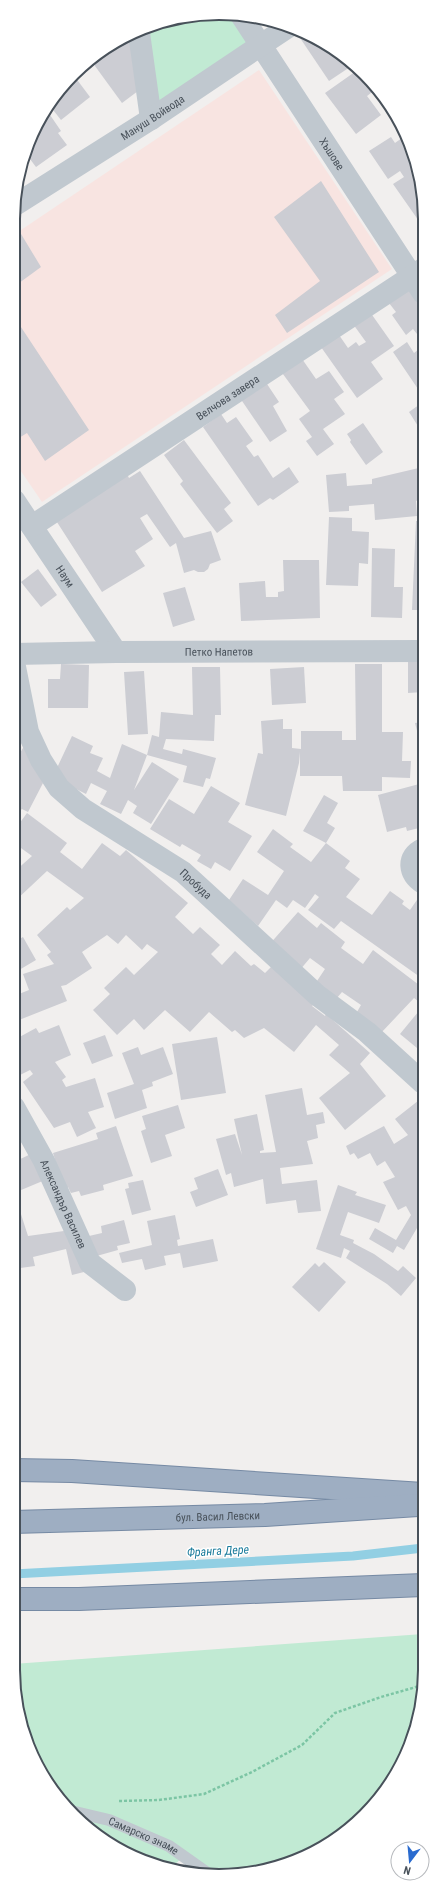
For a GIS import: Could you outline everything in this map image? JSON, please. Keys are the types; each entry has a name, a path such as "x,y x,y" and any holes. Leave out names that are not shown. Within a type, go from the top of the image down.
{"highway":[{"path":"20,1470 72,1471 418,1494"},
{"name":"бул. Васил Левски","path":"20,1522 265,1514 418,1504"},
{"path":"20,1599 79,1599 418,1585"},
{"path":"20,1605 79,1599"}],"street":[{"name":"Хъшове","path":"246,22 418,277"},
{"name":"Mануш Войвода","path":"21,201 151,119 283,31"},
{"path":"140,37 151,119"},
{"name":"Велчова завера","path":"32,526 418,281"},
{"name":"Наум","path":"20,509 116,652"},
{"name":"Петко Напетов","path":"20,654 418,651"},
{"name":"Прoбудa","path":"20,692 28,732 41,760 59,788 83,808 183,872 317,995 367,1032 418,1078"},
{"path":"418,852 414,855 410,863 412,872 418,878"},
{"name":"Александър Василев","path":"20,1118 44,1161 90,1263 126,1290"}],"lane":[{"name":"Самарско знаме","path":"81,1813 110,1820 169,1846 200,1868"}],"path":[{"path":"78,1811 120,1800 159,1800 204,1794 252,1772 302,1745 336,1713 380,1697 417,1687"}],"shaded area":[{"path":"259,70 392,269 42,502 20,470 20,231"}],"green space":[{"path":"206,20 232,20 246,22 262,45 151,119 140,37 167,27"},
{"path":"418,1634 418,1683 411,1722 403,1746 391,1770 377,1791 350,1820 330,1835 307,1848 295,1854 271,1862 232,1869 201,1868 184,1856 175,1864 143,1854 108,1835 78,1811 54,1781 35,1746 24,1709 20,1683 20,1663"}],"building":[{"path":"300,37 330,54 349,68 329,81"},
{"path":"131,41 138,91 122,103 95,64 108,54"},
{"path":"354,73 372,92 367,96 381,115 356,134 325,93"},
{"path":"77,79 90,97 61,120 53,110"},
{"path":"50,115 61,131 58,133 67,145 36,167 30,159 35,143"},
{"path":"391,137 395,143 401,139 411,167 418,206 418,220 393,184 404,177 400,171 388,179 369,151"},
{"path":"321,181 379,272 287,333 275,315 320,281 274,217"},
{"path":"20,232 41,267 20,282"},
{"path":"411,288 418,298 418,335 413,329 406,335 392,315 396,312 389,303"},
{"path":"370,312 394,346 371,362 383,379 357,398 321,347 339,335 348,348 356,342 359,346 366,342 353,324"},
{"path":"20,326 89,430 45,461 27,433 20,437"},
{"path":"407,342 414,353 418,350 418,389 393,352"},
{"path":"300,356 316,379 329,371 344,392 334,399 345,414 323,429 334,444 317,456 306,441 312,437 299,419 310,411 280,370"},
{"path":"265,381 279,402 273,406 287,431 270,442 240,398"},
{"path":"418,406 418,426 409,412"},
{"path":"221,414 227,423 236,417 253,441 246,446 254,457 258,455 273,478 289,467 299,482 273,500 270,498 258,506 203,427"},
{"path":"363,423 383,452 366,465 350,442 351,440 347,434"},
{"path":"184,440 231,503 224,509 233,521 217,533 180,484 183,481 164,455"},
{"path":"418,468 418,500 416,501 417,516 375,520 374,504 349,506 349,511 329,512 326,475 346,473 347,486 372,484 372,479"},
{"path":"140,471 184,538 211,531 221,560 210,564 208,569 204,572 194,570 184,573 176,543 170,547 147,514 140,518 153,539 135,551 145,566 102,592 55,519 127,474 129,478"},
{"path":"329,517 352,518 352,531 369,532 368,564 359,563 358,586 326,585"},
{"path":"416,521 418,521 418,610 412,610"},
{"path":"372,548 395,549 394,587 403,587 402,618 371,617"},
{"path":"283,560 319,560 320,618 241,621 239,583 265,581 266,597 278,597 278,592 284,591"},
{"path":"38,569 57,595 41,607 21,582"},
{"path":"185,587 195,620 173,627 163,593"},
{"path":"408,662 418,662 418,692 408,693"},
{"path":"61,664 89,665 88,708 48,708 48,679 60,679"},
{"path":"355,664 382,664 382,732 403,732 402,761 411,761 410,778 382,777 382,791 343,791 342,776 300,776 300,752 299,763 286,816 245,805 258,753 263,754 261,721 283,719 283,729 292,729 292,748 301,749 301,731 342,731 342,740 356,740"},
{"path":"192,667 220,667 221,715 215,715 214,741 166,739 163,749 182,754 183,749 216,758 210,779 206,778 203,787 183,782 187,766 147,755 152,735 159,737 161,712 193,715"},
{"path":"304,667 306,703 272,705 270,669"},
{"path":"144,671 148,734 128,735 124,672"},
{"path":"415,723 418,723 418,735"},
{"path":"72,736 93,746 90,753 103,758 97,771 110,778 122,744 147,755 134,790 152,762 179,779 151,824 133,813 137,806 128,800 121,814 100,804 107,791 91,783 86,794 68,785 56,770"},
{"path":"26,743 43,783 28,812 22,809 20,810 20,753"},
{"path":"418,784 418,828 407,831 406,827 387,832 378,795"},
{"path":"211,786 240,803 228,822 252,836 230,871 215,862 211,869 197,861 201,855 182,844 180,847 150,829 169,799 194,814"},
{"path":"324,795 338,803 327,823 335,828 326,843 303,831"},
{"path":"27,813 67,843 60,852 82,869 102,843 120,856 126,850 188,903 175,917 193,934 200,927 220,945 211,954 222,965 235,951 251,966 254,964 265,973 271,967 317,1001 312,1006 325,1016 326,1014 370,1053 360,1064 386,1096 345,1130 319,1098 350,1073 329,1055 339,1045 316,1025 294,1052 264,1028 244,1038 235,1030 232,1032 209,1012 190,1032 165,1010 144,1030 134,1019 117,1035 93,1010 110,994 104,988 126,967 134,975 158,952 147,944 142,950 126,935 118,944 107,935 82,952 92,968 66,985 61,986 67,1001 20,1020 20,994 29,990 23,974 54,964 47,955 51,952 37,935 67,907 70,910 84,898 47,871 20,896 20,867 32,856 20,847 20,823"},
{"path":"273,829 293,844 290,847 311,862 326,843 350,861 345,868 360,879 346,897 372,915 390,891 404,901 402,904 410,910 418,898 418,976 341,921 334,929 308,910 319,897 315,894 305,908 293,900 287,908 276,900 258,926 229,900 243,879 268,895 284,871 257,852"},
{"path":"298,912 317,928 321,923 345,942 341,948 363,964 373,950 418,984 418,1001 414,998 380,1034 357,1012 361,1005 342,992 336,999 315,984 325,969 310,958 299,971 268,946"},
{"path":"23,937 36,960 20,969 20,939"},
{"path":"418,1012 418,1047 417,1048 400,1034"},
{"path":"59,1025 71,1055 55,1062 66,1077 62,1080 66,1087 95,1078 104,1107 88,1112 96,1128 77,1137 70,1122 54,1128 23,1082 33,1074 30,1070 20,1075 20,1037 36,1028 39,1033"},
{"path":"105,1035 113,1056 92,1064 83,1043"},
{"path":"217,1037 226,1093 181,1100 172,1044"},
{"path":"138,1047 141,1055 163,1047 173,1074 152,1082 153,1086 142,1090 147,1108 115,1119 107,1093 134,1084 122,1053"},
{"path":"302,1088 307,1115 323,1112 325,1123 316,1125 318,1138 307,1141 313,1164 280,1168 282,1184 317,1180 321,1211 298,1213 296,1200 266,1204 263,1179 234,1187 231,1173 226,1175 216,1139 235,1134 242,1155 234,1119 257,1114 264,1150 260,1151 260,1153 276,1152 265,1095"},
{"path":"418,1101 418,1230 417,1228 404,1250 397,1246 393,1253 369,1239 375,1228 396,1240 411,1215 406,1206 398,1210 383,1182 395,1177 385,1161 377,1166 370,1153 358,1159 354,1153 350,1155 346,1146 384,1126 394,1144 408,1135 395,1119"},
{"path":"178,1105 185,1128 165,1135 172,1156 151,1163 141,1131 146,1129 142,1116"},
{"path":"116,1126 133,1176 103,1185 104,1190 81,1196 79,1191 71,1193 68,1187 64,1188 53,1153 98,1139 96,1133"},
{"path":"33,1153 45,1180 20,1190 20,1159"},
{"path":"218,1169 228,1195 196,1207 190,1192 198,1189 194,1178"},
{"path":"143,1180 151,1210 132,1215 125,1189 129,1188 128,1183"},
{"path":"338,1185 357,1192 355,1195 386,1205 379,1223 348,1212 340,1235 354,1240 353,1243 374,1254 398,1271 403,1266 416,1278 401,1296 387,1284 346,1258 350,1251 344,1248 341,1258 316,1249"},
{"path":"20,1211 28,1236 71,1230 88,1271 72,1275 66,1249 33,1257 35,1266 20,1268"},
{"path":"175,1215 180,1239 177,1240 178,1246 213,1239 218,1261 183,1268 180,1253 164,1256 166,1265 145,1270 142,1259 122,1263 119,1253 152,1245 147,1221"},
{"path":"124,1220 130,1243 117,1246 118,1250 93,1257 89,1236 102,1233 101,1226"},
{"path":"324,1262 346,1282 319,1312 292,1287 315,1263 319,1267"}],"waterway":[{"name":"Франга Дере","path":"20,1574 353,1556 418,1549"}]}
